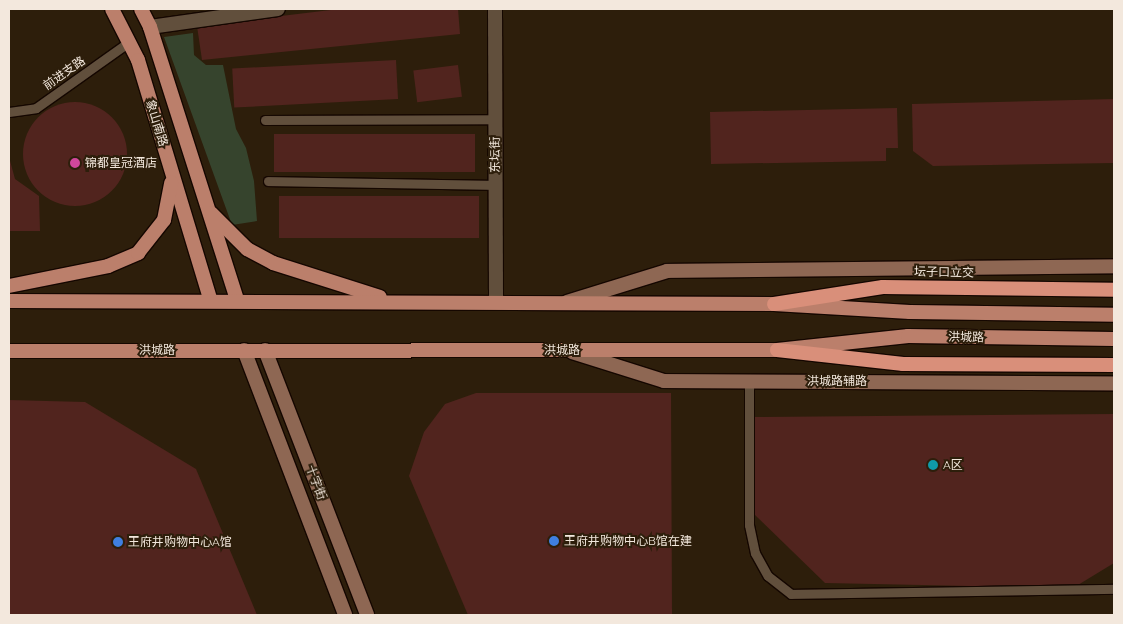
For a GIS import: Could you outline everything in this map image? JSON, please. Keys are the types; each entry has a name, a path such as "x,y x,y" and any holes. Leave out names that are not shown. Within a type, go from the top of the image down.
{"highway":[{"name":"坛子口立交","path":"774,304 883,287 1114,290"},
{"path":"777,350 903,364 1114,365"}],"main road":[{"name":"象山南路","path":"112,9 129,42 172,172 210,299"},
{"name":"象山南路","path":"141,9 150,27 237,300"},
{"path":"9,286 108,266 138,253 164,220 170,203 172,172"},
{"path":"208,210 247,249 273,263 396,301"},
{"path":"566,302 667,271 1114,266"},
{"name":"洪城路","path":"9,301 210,299 774,304 910,312 1114,315"},
{"name":"洪城路","path":"9,351 777,350 908,336 1114,339"},
{"name":"十字街","path":"244,350 345,615"},
{"name":"十字街","path":"265,350 367,615"},
{"name":"洪城路辅路","path":"565,350 664,381 1114,383"}],"street":[{"path":"150,27 278,9"},
{"name":"东坛街","path":"495,9 496,301"}],"lane":[{"name":"前进支路","path":"9,112 36,108 129,42"},
{"path":"265,120 495,119"},
{"path":"268,181 495,185"},
{"path":"749,381 749,525 754,553 768,576 791,594 1114,589"}],"green space":[{"path":"193,33 194,55 206,65 223,65 236,129 246,148 254,181 257,221 232,225 164,37"}],"building":[{"path":"339,9 458,9 460,34 202,60 197,26"},
{"path":"396,60 398,99 234,108 232,69"},
{"path":"458,65 462,97 417,102 413,70"},
{"path":"1114,99 1114,163 933,166 913,151 912,104"},
{"name":"锦都皇冠酒店","path":"75,102 95,106 112,117 123,134 127,154 123,174 112,191 95,202 75,206 55,202 38,191 27,174 23,154 27,134 38,117 55,106"},
{"path":"897,108 898,148 886,148 886,161 711,164 710,112"},
{"path":"274,134 475,134 475,172 274,172"},
{"path":"9,157 15,179 39,196 40,231 9,231"},
{"path":"279,196 479,196 479,238 279,238"},
{"name":"王府井购物中心B馆在建","path":"476,393 671,393 672,615 468,615 409,476 424,432 445,404"},
{"name":"王府井购物中心A馆","path":"9,400 85,402 196,469 257,615 9,615"},
{"name":"A区","path":"1114,414 1114,563 1073,588 825,583 753,513 752,417"}],"place":[{"name":"锦都皇冠酒店","path":"75,163"},
{"name":"A区","path":"933,465"},
{"name":"王府井购物中心B馆在建","path":"554,541"},
{"name":"王府井购物中心A馆","path":"118,542"}]}
